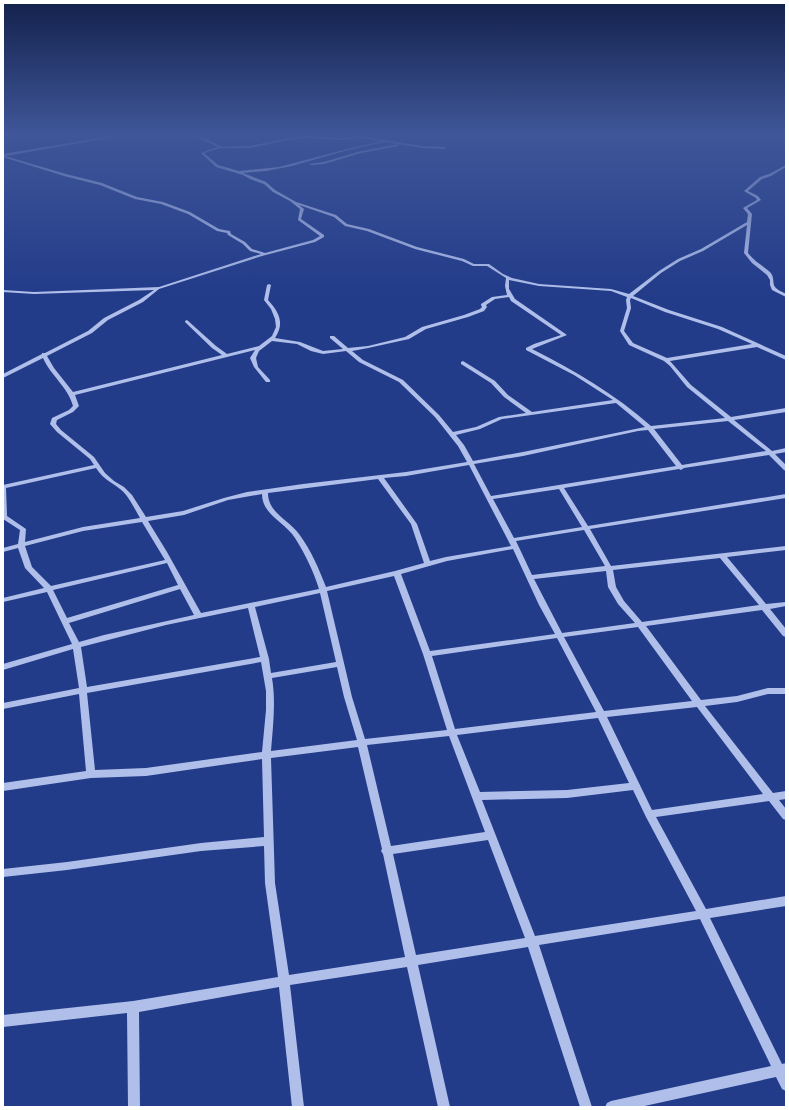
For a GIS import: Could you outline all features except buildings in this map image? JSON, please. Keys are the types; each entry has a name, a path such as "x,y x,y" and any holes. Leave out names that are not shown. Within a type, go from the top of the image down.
{"street":[{"path":"108,187 136,198 162,203 189,213 218,230 229,232 228,234 244,243 251,250 266,253"},
{"path":"3,376 90,332 106,318 141,301 153,290 266,253 314,241 323,236 299,219 302,209 269,187"},
{"path":"751,187 746,191 757,197 759,200 745,208 750,214 746,253 753,262 769,274 774,289 786,296"},
{"path":"293,202 335,216 352,228 360,227 416,248 470,262 471,264 488,265 508,278 539,285 611,290 630,296 667,311 720,328 786,358"},
{"path":"749,222 712,244 679,260 660,272 630,296 628,300 629,308 622,332 632,344 666,360 689,386 770,452 786,469"},
{"path":"508,278 506,285 509,296 542,321 564,335 536,345 528,350 559,365 617,401 649,427 681,468"},
{"path":"268,381 254,364 253,358 261,347 272,339 277,332 278,320 273,308 266,300 269,285"},
{"path":"3,291 34,293 159,288"},
{"path":"272,339 298,343 318,352 379,346 407,338 424,328 482,310 485,307 483,305 490,299 509,296"},
{"path":"187,321 214,347 227,356"},
{"path":"332,337 361,361 401,381 437,416 461,445 512,540 601,715 649,814 783,1070 786,1085"},
{"path":"666,360 758,345"},
{"path":"71,394 261,347"},
{"path":"44,354 48,365 71,394 76,406 71,411 54,419 53,424 59,431 92,458 103,474 130,496 199,616"},
{"path":"463,363 492,382 506,396 531,414"},
{"path":"452,434 478,428 501,418 617,401"},
{"path":"3,550 82,529 184,513 226,499 265,492 303,486 380,478 471,464 649,427 731,419 786,410"},
{"path":"490,498 786,450"},
{"path":"91,774 77,646 49,589 29,568 21,546 23,529 4,517 3,488 98,466"},
{"path":"380,478 414,524 427,563"},
{"path":"560,486 609,568 612,587 621,602 640,624 725,739 786,816"},
{"path":"265,492 265,498 272,513 296,534 303,545 315,567 323,590 348,697 362,743 444,1107"},
{"path":"512,540 786,496"},
{"path":"3,667 77,646 199,616 251,606 397,573 427,563 515,547"},
{"path":"530,577 786,548"},
{"path":"722,556 786,634"},
{"path":"3,600 168,561"},
{"path":"397,573 427,654 452,732 532,942 586,1107"},
{"path":"66,621 182,586"},
{"path":"427,654 786,604"},
{"path":"251,606 265,659 270,691 266,756 270,883 284,981 298,1107"},
{"path":"3,706 83,690 265,659"},
{"path":"268,676 340,664"},
{"path":"3,787 91,774 146,772 362,743 737,699 768,692 786,691"},
{"path":"476,796 567,794 636,786"},
{"path":"649,814 786,795"},
{"path":"386,851 491,835"},
{"path":"3,873 67,866 201,847 268,841"},
{"path":"3,1021 133,1007 284,981 786,901"},
{"path":"133,1007 134,1107"},
{"path":"611,1107 783,1070"}]}
